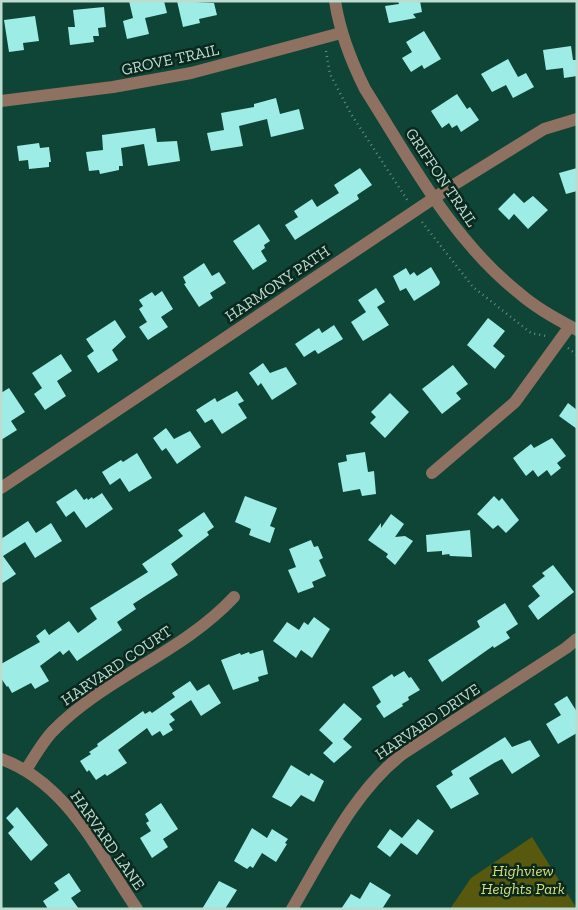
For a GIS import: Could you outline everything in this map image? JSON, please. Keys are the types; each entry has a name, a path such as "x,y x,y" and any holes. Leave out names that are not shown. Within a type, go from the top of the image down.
{"street":[{"name":"GRIFFON TRAIL","path":"335,1 341,33 352,64 365,89 435,198 465,240 494,272 520,294 573,328"},
{"name":"GROVE TRAIL","path":"1,101 113,87 191,73 341,33"},
{"name":"HARMONY PATH","path":"1,488 435,198 544,129 577,118"},
{"path":"432,473 515,402 573,328"},
{"name":"HARVARD COURT","path":"26,770 51,734 74,712 203,626 234,597"},
{"name":"HARVARD DRIVE","path":"292,909 358,800 379,774 404,753 577,639"},
{"name":"HARVARD LANE","path":"1,759 26,770 58,796 73,813 137,909"}],"path":[{"path":"323,38 330,74 351,114"}],"green space":[{"name":"Highview Heights Park","path":"532,837 577,909 450,909 471,878"}],"building":[{"path":"129,1 164,1 167,13 145,18 149,34 127,39 123,21 133,18"},
{"path":"177,1 214,3 217,15 199,19 200,23 183,27"},
{"path":"398,1 420,1 422,12 413,14 416,18 389,23 385,6 399,4"},
{"path":"104,7 106,27 98,28 99,36 93,36 94,42 70,45 68,27 75,27 73,10"},
{"path":"35,16 39,41 23,43 24,50 9,52 4,20"},
{"path":"424,31 441,59 424,69 422,65 411,72 402,58 412,52 406,42"},
{"path":"571,46 573,60 577,60 577,76 564,78 563,68 546,70 543,50"},
{"path":"508,59 518,77 526,73 534,87 513,98 506,85 492,92 481,74"},
{"path":"457,94 467,109 470,107 479,120 461,132 457,125 452,128 449,123 442,128 431,111"},
{"path":"276,98 280,114 299,109 304,129 271,137 267,119 239,126 243,146 211,151 207,133 224,130 221,113 254,107 254,104"},
{"path":"155,128 157,142 177,141 180,161 148,166 144,144 121,148 123,166 119,166 119,170 100,174 99,170 89,171 86,152 103,150 102,135"},
{"path":"39,143 40,148 49,147 51,162 49,162 49,167 29,169 28,160 19,161 17,146"},
{"path":"360,168 372,185 357,195 359,199 295,240 285,225 298,217 294,211 312,199 317,207 339,193 334,185"},
{"path":"577,168 577,191 566,194 559,173"},
{"path":"514,193 524,203 533,196 548,210 528,229 514,214 509,220 498,209"},
{"path":"259,224 270,241 264,245 265,248 261,251 267,261 253,270 233,241"},
{"path":"204,263 212,276 219,272 226,283 210,293 213,298 199,307 184,284 186,283 183,277"},
{"path":"431,267 440,282 439,285 414,301 406,288 400,291 393,276 406,268 410,275 414,272 417,276"},
{"path":"376,288 385,302 377,307 389,325 363,341 351,322 366,312 358,300"},
{"path":"162,291 173,309 161,317 168,327 148,340 139,327 147,322 139,309 143,306 139,300 152,292 155,296"},
{"path":"488,318 505,331 493,346 505,356 495,369 467,345"},
{"path":"115,320 126,337 112,350 118,360 98,373 87,356 94,351 86,339"},
{"path":"334,325 343,339 318,354 315,350 304,357 295,344 319,328 322,333"},
{"path":"61,354 72,371 57,381 66,396 45,410 34,394 42,388 32,373"},
{"path":"263,363 270,373 286,367 297,384 272,400 261,383 258,386 249,373"},
{"path":"453,365 468,384 456,393 461,399 442,414 422,389"},
{"path":"9,388 25,412 11,421 17,430 1,440 1,393"},
{"path":"237,391 244,401 238,404 247,418 222,434 212,419 205,423 196,410 215,398 217,402"},
{"path":"390,393 409,412 385,438 370,423 376,417 371,412"},
{"path":"568,403 577,410 577,429 559,416"},
{"path":"166,428 174,439 190,431 201,447 177,464 166,448 162,451 153,438"},
{"path":"552,438 566,456 557,463 561,468 551,476 547,470 538,477 533,470 526,476 513,458 531,444 534,448"},
{"path":"365,452 368,472 374,471 376,494 362,496 360,489 343,492 338,463 347,461 346,455"},
{"path":"137,453 152,478 129,492 120,478 110,485 102,472"},
{"path":"76,489 84,500 92,497 93,499 102,493 113,509 86,528 74,511 66,517 56,502"},
{"path":"245,496 277,508 270,526 275,528 270,543 249,535 251,529 235,522"},
{"path":"494,496 499,501 502,498 519,520 506,533 498,525 493,529 477,514"},
{"path":"204,512 214,527 207,532 209,535 171,564 178,575 133,604 136,609 117,622 122,630 77,661 69,650 63,655 60,651 40,666 49,681 35,689 31,683 12,693 1,678 1,664 40,642 36,636 45,629 49,635 69,621 78,633 97,619 90,608 148,572 142,564 183,536 178,530"},
{"path":"391,514 404,524 395,537 405,536 413,541 395,565 386,557 388,554 368,540 381,523 381,528"},
{"path":"28,521 36,533 51,523 62,541 35,558 25,542 3,556 16,574 1,584 1,539"},
{"path":"470,530 472,557 442,555 442,551 427,552 426,535"},
{"path":"311,540 314,547 318,546 323,558 319,560 326,576 312,582 314,587 298,593 288,570 296,567 289,549"},
{"path":"553,565 574,592 538,620 528,606 540,596 532,586 545,576 542,573"},
{"path":"505,603 518,624 506,632 510,638 494,648 493,646 442,682 428,660 480,627 477,621"},
{"path":"314,617 330,629 312,658 301,650 296,658 273,641 287,622 299,630 304,622 308,625"},
{"path":"263,650 268,674 258,677 259,681 233,690 221,660 240,653 241,655 249,652 250,654"},
{"path":"404,671 420,690 408,697 409,700 402,704 403,706 384,718 376,706 381,702 372,687 392,674 394,677"},
{"path":"190,681 197,691 209,684 221,703 201,716 191,700 170,714 175,720 169,724 173,730 163,736 160,731 152,736 147,728 118,750 127,763 107,776 105,774 96,780 89,770 87,772 80,761 91,754 89,752 98,746 97,744 143,711 145,714 150,711 152,713 175,697 172,693"},
{"path":"567,696 577,712 577,733 558,744 546,724 561,715 554,704"},
{"path":"344,703 362,719 343,739 352,747 334,763 323,753 333,743 319,730"},
{"path":"505,737 512,747 530,740 540,756 512,774 502,759 494,763 469,778 479,794 451,809 436,786 453,775 451,771"},
{"path":"291,765 309,776 311,773 324,781 314,802 301,795 291,807 272,797"},
{"path":"161,803 178,829 163,839 168,847 152,858 140,838 151,831 146,823 149,821 145,814"},
{"path":"17,807 48,845 31,861 8,833 14,827 6,818"},
{"path":"418,819 434,831 417,855 401,843 390,857 377,847 390,829 402,838"},
{"path":"252,828 267,838 272,829 288,839 276,862 262,853 253,868 250,866 247,869 234,861"},
{"path":"69,873 81,891 71,898 79,909 48,909 43,901 59,890 54,883"},
{"path":"219,881 237,890 225,909 202,909"},
{"path":"370,882 391,895 382,909 341,909 351,894 360,899"}]}
